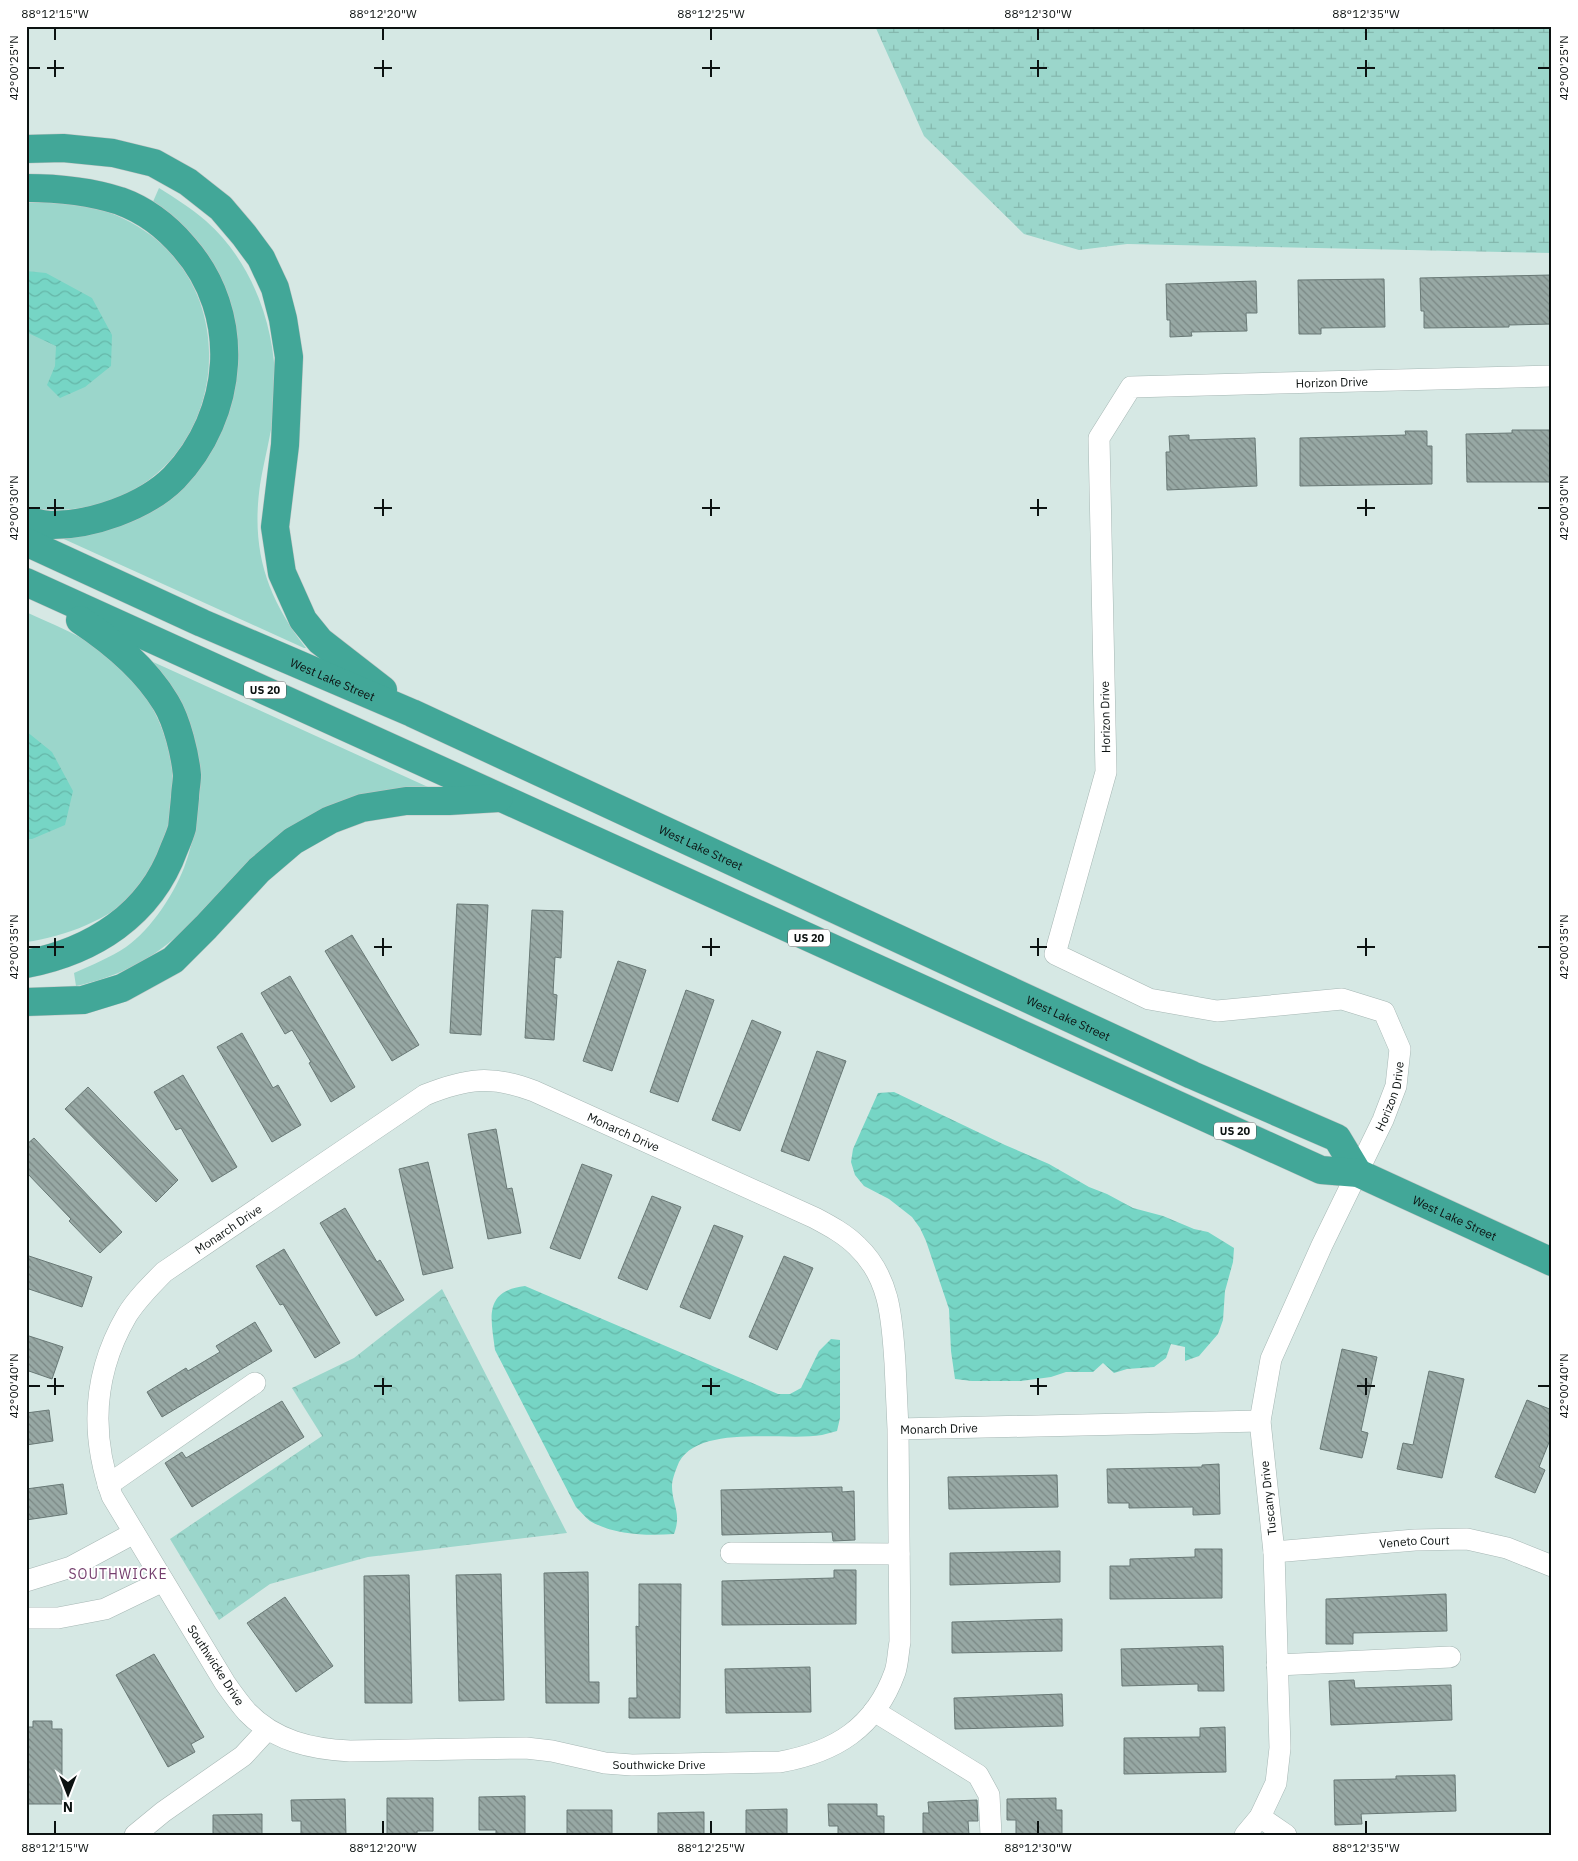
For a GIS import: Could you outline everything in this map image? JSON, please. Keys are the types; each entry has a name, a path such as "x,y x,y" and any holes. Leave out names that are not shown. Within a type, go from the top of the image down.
{"highway":[{"path":"26,149 63,148 113,153 154,163 188,182 221,208 244,234 261,258 275,288 283,319 289,357 285,445 275,526 282,573 304,620 320,641 412,713"},
{"path":"26,188 82,191 120,202 145,213 171,232 194,258 206,279 218,310 224,341 223,379 215,412 203,440 174,478 154,493 122,512 86,521 49,525 26,521"},
{"name":"West Lake Street","path":"26,542 202,623 412,713 1192,1075 1337,1138 1358,1173"},
{"path":"26,583 106,638 148,676 167,704 178,733 187,776 182,829 166,870 145,901 115,927 92,942 68,953 26,964"},
{"name":"West Lake Street","path":"26,583 1321,1170 1358,1173 1552,1262"},
{"path":"26,1002 83,1000 122,988 173,960 259,870 293,841 330,820 362,808 406,801 503,798"}],"street":[{"name":"Horizon Drive","path":"1358,1173 1383,1120 1396,1086 1400,1049 1384,1012 1342,999 1217,1010 1149,999 1055,954 1106,772 1100,438 1131,387 1552,376"},
{"name":"Monarch Drive","path":"134,1533 112,1496 103,1472 97,1425 103,1373 119,1331 128,1314 145,1291 164,1272 425,1095 464,1082 486,1080 511,1082 534,1091 815,1218 837,1230 858,1246 872,1264 889,1301 892,1319 898,1429 1260,1421"},
{"name":"Tuscany Drive","path":"1245,1835 1260,1817 1276,1783 1280,1748 1274,1552 1260,1421 1271,1359 1322,1245 1358,1173"},
{"path":"108,1485 255,1383"},
{"name":"Southwicke Drive","path":"134,1533 225,1683 246,1711 267,1730 296,1744 324,1750 350,1751 526,1748 552,1751 605,1763 632,1765 780,1762 815,1755 852,1734 874,1711 886,1692 895,1671 900,1642 898,1429"},
{"path":"26,1581 71,1567 134,1533"},
{"name":"Veneto Court","path":"1274,1552 1415,1540 1467,1539 1507,1548 1552,1566"},
{"path":"732,1553 899,1554"},
{"path":"26,1618 58,1618 105,1609 163,1581"},
{"path":"1277,1665 1450,1657"},
{"path":"874,1711 978,1776 989,1795 991,1835"},
{"path":"135,1835 163,1812 243,1756 267,1730"},
{"path":"1260,1817 1286,1835"}],"green space":[{"path":"875,26 1552,26 1552,253 1127,244 1079,250 1024,234 924,136"},
{"path":"159,188 200,216 224,240 240,260 262,307 274,358 275,384 273,420 260,485 258,530 260,551 271,591 292,629 306,648 55,535 167,497 236,344 152,204"},
{"path":"26,203 83,205 123,218 138,226 152,236 179,264 198,296 207,332 208,370 201,406 185,440 162,469 130,492 92,506 66,510 26,508"},
{"path":"26,612 85,639 112,657 134,679 148,700 167,746 172,769 173,793 164,841 138,890 115,910 86,925 56,936 26,942"},
{"path":"151,661 428,787 315,814 294,825 258,853 194,920 154,954 117,974 76,986 74,973 108,958 126,947 154,920 170,897 182,873 191,847 196,821"},
{"path":"442,1289 567,1533 368,1557 270,1584 219,1620 170,1539 322,1436 292,1388 354,1358"}],"water":[{"path":"26,271 46,273 92,298 112,335 111,366 85,387 60,398 47,385 55,366 56,346 26,332"},
{"path":"26,731 52,752 73,791 65,825 32,839 26,839"},
{"path":"894,1092 1049,1164 1089,1187 1133,1208 1163,1216 1194,1229 1208,1232 1234,1248 1233,1262 1225,1291 1223,1320 1218,1334 1199,1356 1185,1361 1185,1347 1171,1344 1166,1358 1154,1367 1127,1369 1114,1373 1103,1363 1093,1372 1066,1372 1051,1377 1021,1381 955,1379 951,1351 949,1309 920,1228 912,1217 889,1199 864,1186 855,1175 851,1162 853,1149 878,1093"},
{"path":"525,1286 778,1394 790,1394 801,1388 819,1351 831,1339 840,1340 840,1418 837,1431 806,1437 720,1439 701,1444 686,1453 677,1467 674,1476 672,1493 677,1520 674,1534 653,1535 620,1532 599,1526 590,1521 576,1507 495,1350 492,1317 496,1300 511,1289"}],"building":[{"path":"1551,275 1552,324 1509,325 1509,327 1424,328 1424,311 1421,311 1420,278"},
{"path":"1384,279 1385,327 1321,328 1321,334 1299,334 1298,280"},
{"path":"1256,281 1257,313 1246,313 1247,331 1191,332 1192,336 1170,337 1170,320 1167,320 1166,284"},
{"path":"1512,430 1551,430 1552,482 1467,482 1466,434 1512,433"},
{"path":"1405,431 1427,431 1427,446 1432,446 1432,484 1300,486 1300,438 1406,435"},
{"path":"1189,435 1189,440 1255,438 1257,486 1167,490 1166,452 1170,452 1169,436"},
{"path":"457,904 488,905 481,1035 450,1033"},
{"path":"532,910 563,911 561,958 555,957 553,994 557,995 554,1040 525,1038"},
{"path":"352,935 419,1045 392,1061 325,951"},
{"path":"618,961 646,970 612,1071 583,1061"},
{"path":"290,976 355,1087 331,1102 292,1030 285,1034 261,993"},
{"path":"686,990 714,1000 678,1102 650,1092"},
{"path":"752,1020 781,1032 740,1131 712,1120"},
{"path":"242,1033 273,1088 278,1085 301,1125 272,1142 217,1047"},
{"path":"817,1051 846,1061 809,1161 781,1151"},
{"path":"183,1075 237,1167 212,1182 181,1128 176,1130 154,1092"},
{"path":"88,1087 178,1180 156,1202 65,1109"},
{"path":"496,1129 507,1189 512,1188 521,1233 488,1239 468,1134"},
{"path":"34,1138 122,1232 100,1253 69,1221 71,1219 26,1172 26,1145"},
{"path":"428,1162 453,1268 423,1275 399,1169"},
{"path":"582,1164 612,1175 580,1259 550,1248"},
{"path":"652,1196 681,1207 647,1290 618,1278"},
{"path":"345,1208 377,1262 380,1260 404,1300 376,1316 320,1223"},
{"path":"714,1225 743,1236 710,1319 680,1307"},
{"path":"284,1249 340,1343 315,1358 283,1304 280,1305 256,1266"},
{"path":"26,1255 92,1277 82,1307 26,1288"},
{"path":"784,1256 813,1268 777,1350 749,1337"},
{"path":"255,1322 272,1351 162,1417 147,1392 186,1368 188,1371 220,1352 216,1346"},
{"path":"26,1335 63,1347 52,1379 26,1370"},
{"path":"1342,1349 1377,1357 1361,1431 1368,1433 1362,1458 1320,1449"},
{"path":"1429,1371 1464,1379 1442,1478 1397,1469 1403,1443 1413,1445"},
{"path":"1527,1400 1552,1410 1552,1435 1539,1467 1545,1470 1535,1493 1495,1477"},
{"path":"282,1401 304,1437 192,1507 165,1463 182,1452 186,1458"},
{"path":"49,1410 53,1441 26,1445 26,1413"},
{"path":"1219,1464 1220,1514 1193,1515 1193,1507 1129,1508 1129,1503 1108,1503 1107,1469 1202,1467 1202,1465"},
{"path":"1057,1475 1058,1507 949,1509 948,1477"},
{"path":"63,1484 67,1514 26,1520 26,1489"},
{"path":"842,1487 842,1492 854,1491 855,1540 833,1541 832,1532 722,1535 721,1490"},
{"path":"1195,1549 1222,1549 1222,1598 1110,1599 1110,1566 1130,1566 1130,1559 1195,1557"},
{"path":"1060,1551 1060,1582 950,1585 950,1553"},
{"path":"834,1570 856,1570 856,1624 722,1625 722,1581 834,1578"},
{"path":"588,1572 589,1682 599,1682 599,1703 546,1703 544,1573"},
{"path":"501,1574 504,1700 459,1701 456,1575"},
{"path":"409,1575 412,1703 365,1703 364,1576"},
{"path":"639,1584 681,1584 680,1718 629,1718 629,1698 637,1698 636,1626 639,1627"},
{"path":"1446,1594 1447,1631 1353,1633 1353,1644 1326,1644 1326,1599"},
{"path":"285,1597 333,1666 296,1692 247,1623"},
{"path":"1062,1619 1062,1651 952,1653 952,1622"},
{"path":"1223,1646 1224,1691 1198,1691 1198,1684 1122,1686 1121,1649"},
{"path":"154,1654 204,1737 191,1744 195,1752 168,1767 116,1675"},
{"path":"810,1667 811,1712 726,1713 725,1669"},
{"path":"1354,1680 1355,1688 1451,1685 1452,1720 1331,1725 1329,1681"},
{"path":"1062,1694 1063,1726 955,1729 954,1698"},
{"path":"33,1721 52,1721 52,1729 62,1729 62,1804 26,1804 26,1727 33,1727"},
{"path":"1225,1727 1226,1772 1124,1774 1124,1738 1200,1737 1200,1728"},
{"path":"1455,1775 1456,1811 1361,1814 1362,1824 1335,1825 1334,1780 1396,1779 1396,1776"},
{"path":"525,1796 525,1835 496,1835 496,1830 479,1830 479,1797"},
{"path":"387,1798 433,1798 433,1831 417,1831 417,1835 387,1835"},
{"path":"1056,1798 1056,1810 1062,1810 1062,1835 1016,1835 1016,1820 1007,1820 1007,1799"},
{"path":"345,1799 346,1835 301,1835 301,1821 292,1821 291,1800"},
{"path":"977,1800 978,1821 968,1821 969,1835 923,1835 923,1813 929,1813 928,1802"},
{"path":"828,1804 877,1804 877,1816 884,1816 884,1835 838,1835 838,1826 829,1826"},
{"path":"787,1809 787,1835 746,1835 746,1810"},
{"path":"567,1810 612,1810 612,1835 567,1835"},
{"path":"704,1812 704,1835 658,1835 658,1813"},
{"path":"262,1814 262,1835 213,1835 213,1815"}],"district":[{"name":"SOUTHWICKE","path":"118,1574"}]}
